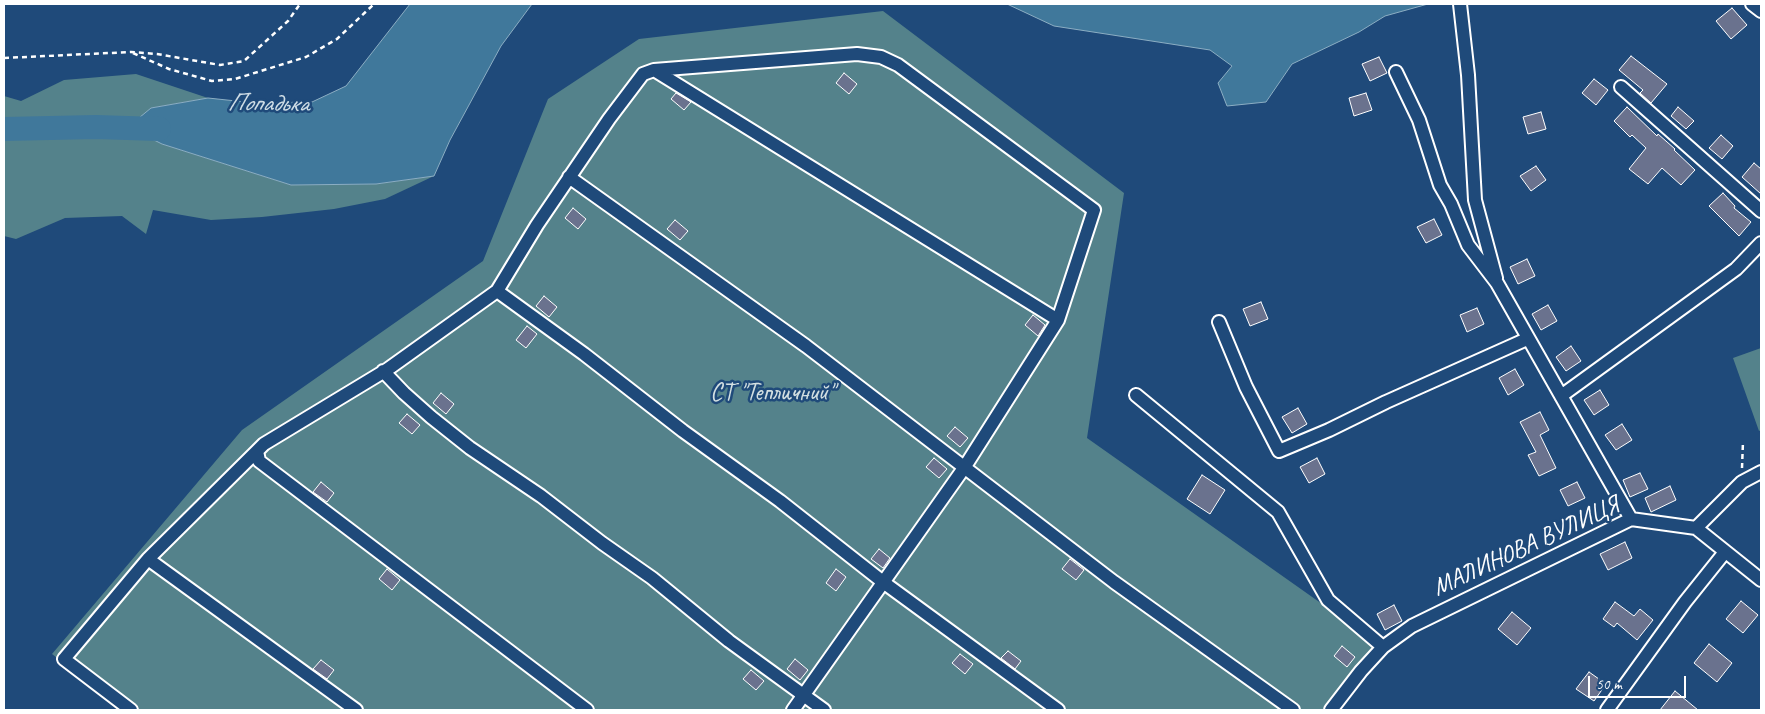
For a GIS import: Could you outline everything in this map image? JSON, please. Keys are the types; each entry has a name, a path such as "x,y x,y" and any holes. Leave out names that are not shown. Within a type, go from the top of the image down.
{"street":[{"path":"1752,4 1761,11"},
{"path":"1460,7 1468,75 1475,200 1497,283"},
{"path":"131,710 64,659 148,559 264,444 384,371 497,291 536,225 634,83 643,74 654,70 857,54 881,57 898,65 1094,210 1058,320 964,468 793,710"},
{"path":"654,70 1058,320"},
{"path":"1396,72 1419,120 1440,185 1451,204 1468,245 1497,283 1527,339 1631,518"},
{"path":"1621,87 1761,211"},
{"path":"569,177 806,346 1114,582 1293,710"},
{"path":"1561,396 1736,269 1761,243"},
{"path":"497,291 584,354 683,431 780,501 884,582 1058,710"},
{"path":"1219,322 1246,387 1279,450 1329,430 1386,402 1527,339"},
{"path":"384,371 430,417 470,448 541,496 602,543 652,578 729,641 824,710"},
{"path":"1136,395 1278,512 1328,600 1383,647"},
{"path":"257,451 259,461 587,710"},
{"path":"1761,472 1742,482 1696,528 1761,580"},
{"name":"МАЛИНОВА ВУЛИЦЯ","path":"1331,710 1361,671 1383,647 1412,626 1631,518 1696,528"},
{"path":"1607,710 1685,602 1725,552"},
{"path":"148,559 356,710"}],"path":[{"path":"4,58 132,52 158,54 220,65 244,61 288,21 300,4"},
{"path":"132,52 169,69 212,81 235,79 306,57 337,39 374,4"},
{"path":"1742,482 1743,441"}],"green space":[{"name":"СТ \"Тепличний\"","path":"883,11 1124,193 1087,438 1383,647 1335,710 124,710 52,654 242,430 483,261 548,99 639,39"},
{"path":"136,74 208,98 151,108 162,144 291,185 376,184 434,176 385,199 334,209 262,217 211,220 153,210 146,234 122,216 65,218 16,239 4,236 4,96 21,101 64,80"},
{"path":"1761,348 1761,430 1759,431 1733,358"}],"water":[{"path":"410,4 532,4 501,46 450,140 434,176 376,184 291,185 162,144 128,127 151,108 208,98 255,103 312,102 346,86"},
{"path":"1007,4 1428,4 1385,16 1359,32 1292,64 1266,102 1227,106 1218,83 1232,66 1210,50 1054,26"}],"building":[{"path":"1732,8 1747,25 1731,39 1716,21"},
{"path":"1631,56 1667,84 1651,103 1640,93 1643,90 1619,70"},
{"path":"1379,57 1387,73 1370,81 1362,64"},
{"path":"844,73 857,84 849,94 836,83"},
{"path":"1594,79 1608,90 1596,105 1582,93"},
{"path":"676,93 691,102 684,110 671,99"},
{"path":"1366,93 1372,110 1354,116 1349,98"},
{"path":"1627,107 1657,136 1658,134 1675,149 1695,170 1681,185 1662,168 1648,184 1629,169 1646,148 1632,135 1630,137 1614,121"},
{"path":"1678,107 1694,121 1686,129 1671,116"},
{"path":"1541,112 1546,129 1528,134 1523,117"},
{"path":"1721,135 1733,146 1722,159 1709,148"},
{"path":"1754,163 1761,169 1761,194 1742,177"},
{"path":"1536,166 1546,180 1531,191 1520,176"},
{"path":"1723,193 1735,206 1734,208 1751,222 1739,236 1709,206"},
{"path":"573,208 586,219 578,229 565,218"},
{"path":"1434,219 1442,235 1426,243 1417,227"},
{"path":"675,220 688,231 680,240 667,229"},
{"path":"1527,259 1535,276 1518,284 1510,267"},
{"path":"544,296 557,307 549,317 536,306"},
{"path":"1261,302 1268,319 1250,326 1243,309"},
{"path":"1548,305 1557,321 1541,330 1532,314"},
{"path":"1477,308 1484,324 1467,332 1460,315"},
{"path":"1033,315 1045,325 1038,336 1025,325"},
{"path":"527,326 537,334 526,348 516,340"},
{"path":"1571,346 1581,361 1566,371 1556,357"},
{"path":"1515,369 1524,385 1508,395 1499,378"},
{"path":"1600,390 1609,405 1594,415 1584,400"},
{"path":"441,393 454,404 446,414 433,403"},
{"path":"1298,408 1307,424 1292,433 1282,417"},
{"path":"1540,412 1549,430 1540,435 1556,468 1539,476 1528,455 1536,452 1520,422"},
{"path":"407,414 420,425 412,434 399,423"},
{"path":"1622,424 1632,440 1616,450 1605,435"},
{"path":"955,427 968,438 960,447 947,436"},
{"path":"934,458 947,469 939,478 926,467"},
{"path":"1317,458 1325,474 1309,483 1300,467"},
{"path":"1640,473 1648,489 1630,497 1623,480"},
{"path":"1202,475 1225,490 1210,514 1187,499"},
{"path":"321,482 334,493 327,502 313,492"},
{"path":"1577,482 1585,498 1568,506 1560,490"},
{"path":"1670,486 1676,500 1651,512 1645,498"},
{"path":"1625,542 1632,558 1608,570 1600,554"},
{"path":"879,549 890,558 883,568 871,559"},
{"path":"1070,559 1084,570 1076,580 1062,569"},
{"path":"387,569 400,580 392,590 379,579"},
{"path":"836,569 846,577 836,591 826,583"},
{"path":"1741,601 1758,615 1743,633 1726,619"},
{"path":"1615,602 1634,616 1640,609 1653,620 1637,640 1617,623 1614,627 1603,619"},
{"path":"1394,605 1402,621 1385,630 1377,614"},
{"path":"1512,612 1531,628 1517,645 1498,629"},
{"path":"1709,644 1732,663 1717,682 1694,663"},
{"path":"1342,646 1355,657 1347,667 1334,656"},
{"path":"1008,651 1021,661 1015,669 1001,658"},
{"path":"960,654 973,664 965,674 952,663"},
{"path":"795,659 808,670 800,680 787,669"},
{"path":"321,660 334,670 327,679 313,669"},
{"path":"751,670 764,681 756,690 743,679"},
{"path":"1589,672 1606,684 1594,701 1576,689"},
{"path":"1675,691 1698,710 1660,710"}],"waterway":[{"name":"Попадька","path":"4,129 96,127 159,129"}]}
